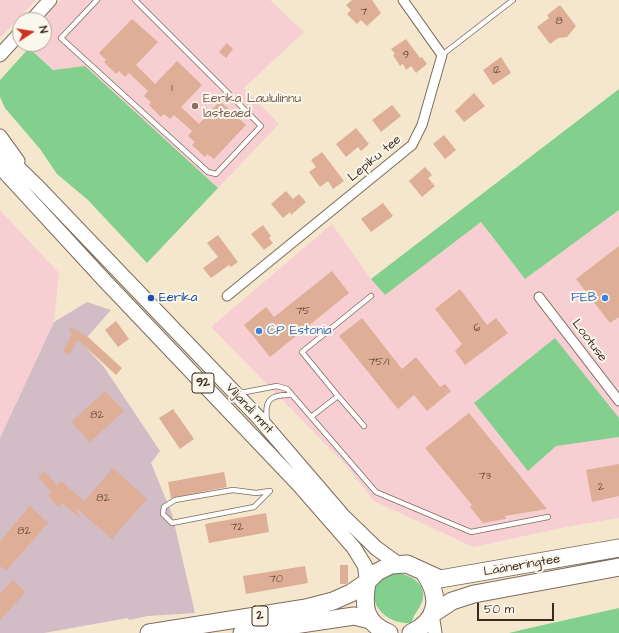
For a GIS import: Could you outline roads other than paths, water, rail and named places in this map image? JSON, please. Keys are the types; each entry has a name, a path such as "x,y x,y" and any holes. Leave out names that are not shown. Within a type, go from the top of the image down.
{"highway":[{"name":"Lääneringtee","path":"398,564 416,568 425,574 440,579 619,548"},
{"name":"2","path":"149,633 306,608 333,601 367,582 384,567 398,564"},
{"name":"Lääneringtee","path":"411,633 426,623 432,614 452,601 474,594 619,567"},
{"path":"425,574 432,584 435,594 435,603 432,614"},
{"path":"367,582 364,599 365,609 370,620"},
{"name":"2","path":"242,633 354,616 370,620 379,628 389,633"}],"main road":[{"name":"Viljandi mnt","path":"0,150 39,188 268,428 343,516 376,548 398,564"},
{"name":"Viljandi mnt","path":"0,167 23,194 299,485 354,548 364,566 367,582"},
{"path":"0,174 23,194"}],"street":[{"path":"39,12 50,0"},
{"path":"402,0 442,55"},
{"path":"0,55 12,42"},
{"name":"Lepiku tee","path":"227,296 412,145 422,125 442,55"},
{"path":"0,136 39,188"},
{"name":"Lootuse","path":"539,297 619,402"},
{"path":"432,614 435,633"}],"lane":[{"path":"94,1 61,38 208,172 216,174 261,126 135,0"},
{"path":"442,55 514,0"},
{"path":"364,426 302,352 371,296"},
{"path":"234,392 245,393 277,386 287,389 376,492 471,532 548,517"},
{"path":"268,428 265,408 271,399 278,394 292,395"},
{"path":"311,417 338,396"},
{"path":"233,490 256,493 270,491 254,507 172,523 164,514 164,507 175,500 233,490"}],"place":[{"name":"Eerika Laululinnu lasteaed","path":"195,106"},
{"name":"Eerika","path":"151,298"},
{"name":"FEB","path":"605,298"},
{"name":"CP Estonia","path":"259,331"}]}
